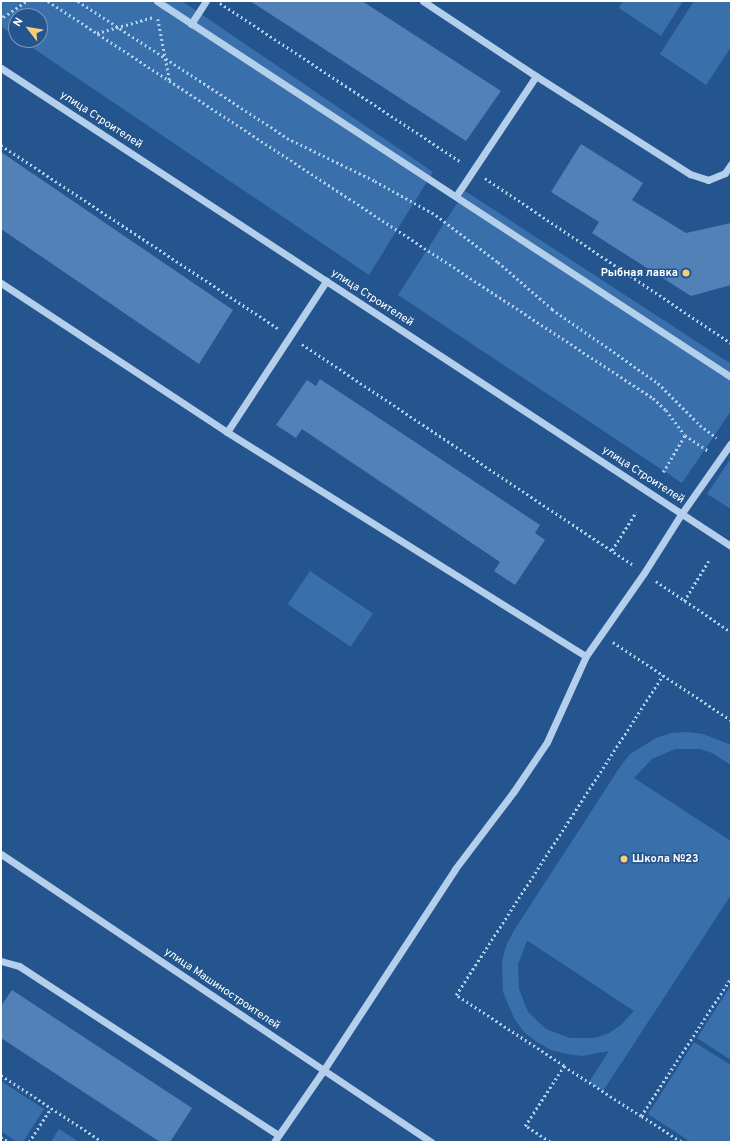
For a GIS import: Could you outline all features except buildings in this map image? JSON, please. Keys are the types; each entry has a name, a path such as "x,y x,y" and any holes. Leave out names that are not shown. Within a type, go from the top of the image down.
{"street":[{"path":"157,1 731,376"},
{"path":"191,24 206,1"},
{"path":"423,1 536,76 690,174 708,180 725,173 731,164"},
{"name":"улица Строителей","path":"1,68 731,546"},
{"path":"456,196 536,76"},
{"path":"227,432 326,281"},
{"path":"1,282 227,432 586,656"},
{"path":"274,1142 323,1071 455,869 514,791 546,742 586,656 730,445"},
{"name":"улица Машиностроителей","path":"1,854 431,1142"},
{"path":"1,961 19,966 278,1135"}],"path":[{"path":"1,16 27,1"},
{"path":"48,1 653,398 666,410 685,435 711,453"},
{"path":"78,1 287,138 375,181 436,214 498,262 552,309 658,383 700,425 730,445"},
{"path":"97,33 157,16 170,82"},
{"path":"1,145 612,550 731,632"},
{"path":"663,472 685,435"},
{"path":"612,550 636,512"},
{"path":"684,601 709,560"},
{"path":"601,634 731,720"},
{"path":"663,676 456,995 681,1142"},
{"path":"641,1116 731,978"},
{"path":"550,1142 525,1126 564,1066"},
{"path":"1,1075 103,1142"},
{"path":"29,1142 51,1108"},
{"path":"1,1137 9,1142"}],"shaded area":[{"path":"1,1 182,1 433,172 369,275 33,48 48,48 48,8 8,8 8,31 1,26"},
{"path":"623,1 683,1 661,36 619,8"},
{"path":"694,1 731,1 731,47 706,85 660,54"},
{"path":"465,191 731,364 731,411 682,483 398,295"},
{"path":"731,458 731,509 707,494"},
{"path":"310,571 373,613 351,647 288,604"},
{"path":"687,732 703,734 731,745 731,765 712,753 700,749 675,749 652,759 634,778 731,841 731,895 603,1091 589,1082 609,1051 582,1056 567,1054 551,1050 525,1033 515,1020 503,992 502,961 506,946 513,932 620,767 630,754 656,738 672,733","holes":["528,941 634,1011 621,1025 609,1033 595,1038 570,1038 546,1029 528,1012 519,989 518,964"]},
{"path":"731,985 731,1060 697,1038"},
{"path":"694,1042 731,1065 731,1142 691,1142 648,1114"},
{"path":"1,1081 44,1109 23,1142 17,1142 1,1131"},
{"path":"59,1129 79,1142 51,1142"}],"place":[{"name":"Рыбная лавка","path":"686,273"},
{"name":"Школа №23","path":"624,859"}]}
